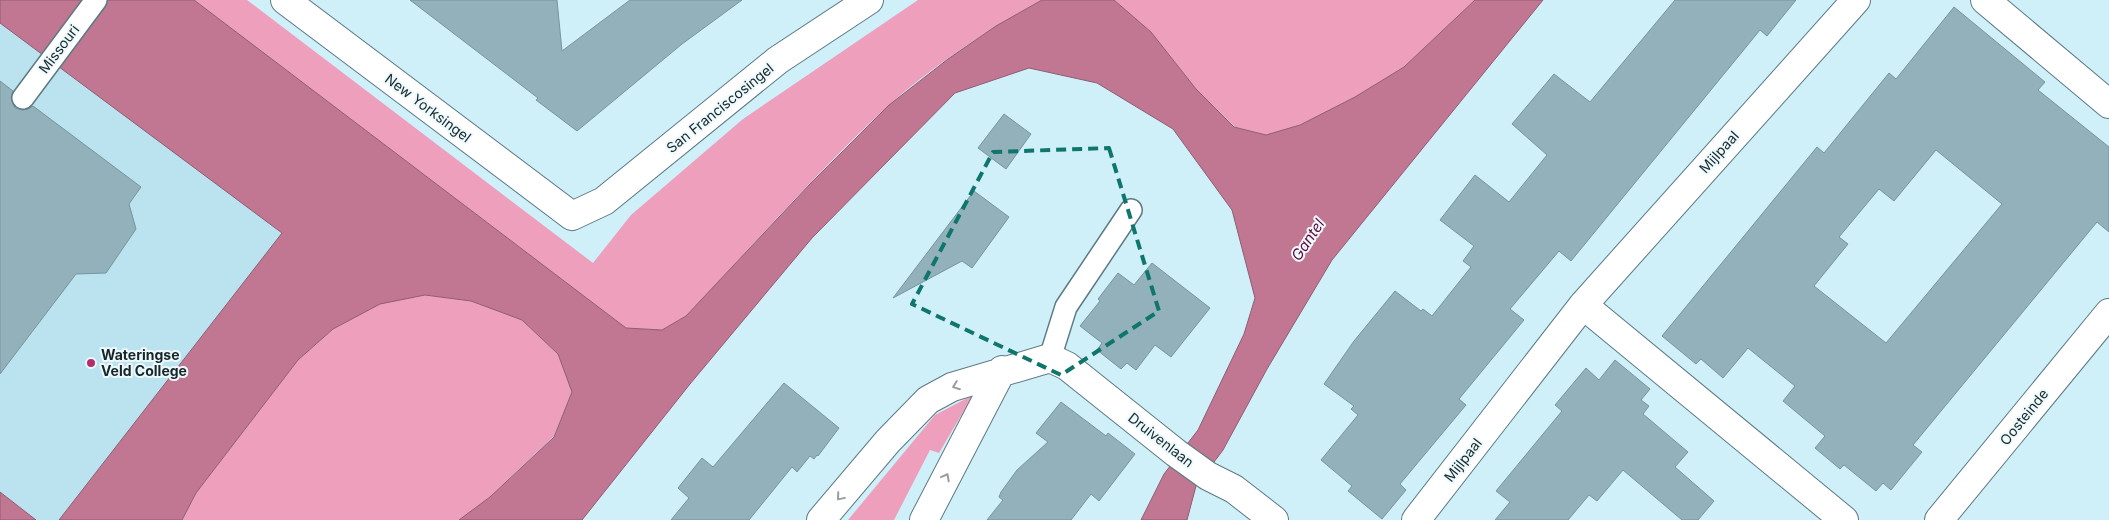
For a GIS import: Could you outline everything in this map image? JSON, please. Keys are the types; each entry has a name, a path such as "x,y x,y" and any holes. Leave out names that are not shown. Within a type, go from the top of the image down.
{"street":[{"name":"New Yorksingel","path":"285,0 572,216"},
{"name":"San Franciscosingel","path":"572,216 604,201 778,60 869,0"},
{"name":"Mijlpaal","path":"1416,520 1583,305 1856,0"},
{"path":"1984,0 2109,104"},
{"path":"1583,305 1844,520"},
{"name":"Oosteinde","path":"1939,520 2109,313"},
{"path":"821,520 888,441 928,400 952,387 1002,370 1050,358"},
{"name":"Druivenlaan","path":"1050,358 1067,366 1176,453 1208,476 1234,489 1274,520"},
{"path":"924,520 1002,370"}],"lane":[{"name":"Missouri","path":"23,98 96,0"},
{"path":"1050,358 1066,307 1131,210"}],"highlighted area":[{"path":"1109,148 1159,311 1061,375 912,304 993,152"}],"shaded area":[{"path":"194,0 247,0 593,263 631,215 743,119 918,0 1042,0 962,48 906,90 862,130 811,182 686,316 662,330 626,328"},
{"path":"1114,0 1475,0 1404,67 1355,97 1300,125 1266,135 1235,127 1196,89 1151,32"},
{"name":"Wateringse Veld College","path":"0,23 282,233 59,520 36,520 0,492"},
{"path":"425,295 471,301 522,320 558,354 572,392 554,436 490,497 459,520 182,520 196,493 298,360 333,329 380,303"},
{"path":"973,395 939,453 930,450 894,520 848,520 935,415"}],"water":[{"name":"Gantel","path":"0,0 194,0 626,328 662,330 686,316 810,184 889,105 948,59 996,26 1042,0 1114,0 1151,32 1196,89 1234,127 1266,135 1300,125 1355,97 1404,67 1475,0 1543,0 1332,260 1267,369 1223,450 1196,486 1187,520 1141,520 1164,474 1198,430 1244,334 1255,298 1232,210 1173,129 1097,83 1029,68 955,93 812,238 690,384 582,520 459,520 490,497 554,437 572,392 558,354 522,320 471,301 425,295 380,304 333,329 298,360 196,493 182,520 59,520 282,233 0,23"},
{"path":"0,492 36,520 0,520"}],"building":[{"path":"410,0 557,0 562,51 630,0 742,0 682,44 577,131 536,100 538,98"},
{"path":"1675,0 1796,0 1767,36 1760,30 1571,261 1559,251 1510,309 1524,320 1459,399 1466,405 1400,484 1406,490 1382,519 1348,491 1352,486 1321,460 1358,415 1351,409 1354,406 1324,384 1354,341 1395,291 1421,311 1423,309 1432,316 1471,267 1463,261 1474,246 1440,220 1475,175 1509,202 1547,155 1512,124 1554,74 1590,102"},
{"path":"1954,7 2045,82 2038,90 2109,147 2109,232 2097,222 1913,445 1922,452 1891,490 1883,483 1876,491 1844,465 1840,469 1815,448 1825,436 1783,401 1795,386 1748,348 1723,378 1701,359 1696,364 1662,336 1817,147 1824,153 1889,73 1896,79","holes":["1936,150 2002,204 1886,343 1814,286 1848,244 1839,237 1879,189 1894,201"]},
{"path":"0,81 13,91 11,97 15,108 22,110 33,106 141,187 129,204 136,229 106,273 76,274 0,374"},
{"path":"1004,114 1031,134 1006,169 978,148"},
{"path":"974,191 1009,217 972,268 962,261 893,298"},
{"path":"1152,263 1210,308 1171,357 1155,345 1136,370 1127,363 1121,369 1097,350 1102,343 1080,326 1100,301 1098,299 1118,273 1134,285"},
{"path":"1615,360 1650,389 1641,400 1649,406 1643,414 1688,452 1675,467 1714,501 1698,520 1682,520 1623,470 1597,501 1589,495 1568,520 1495,520 1510,502 1496,491 1562,411 1555,405 1586,368 1599,380"},
{"path":"784,383 839,428 818,456 814,459 810,456 797,472 792,467 749,520 671,520 689,498 678,488 702,458 713,467"},
{"path":"1061,402 1106,436 1108,433 1135,454 1099,501 1091,494 1071,520 987,520 1003,500 999,497 1001,492 1017,470 1048,442 1036,433"}],"place":[{"name":"Wateringse Veld College","path":"91,363"}]}
